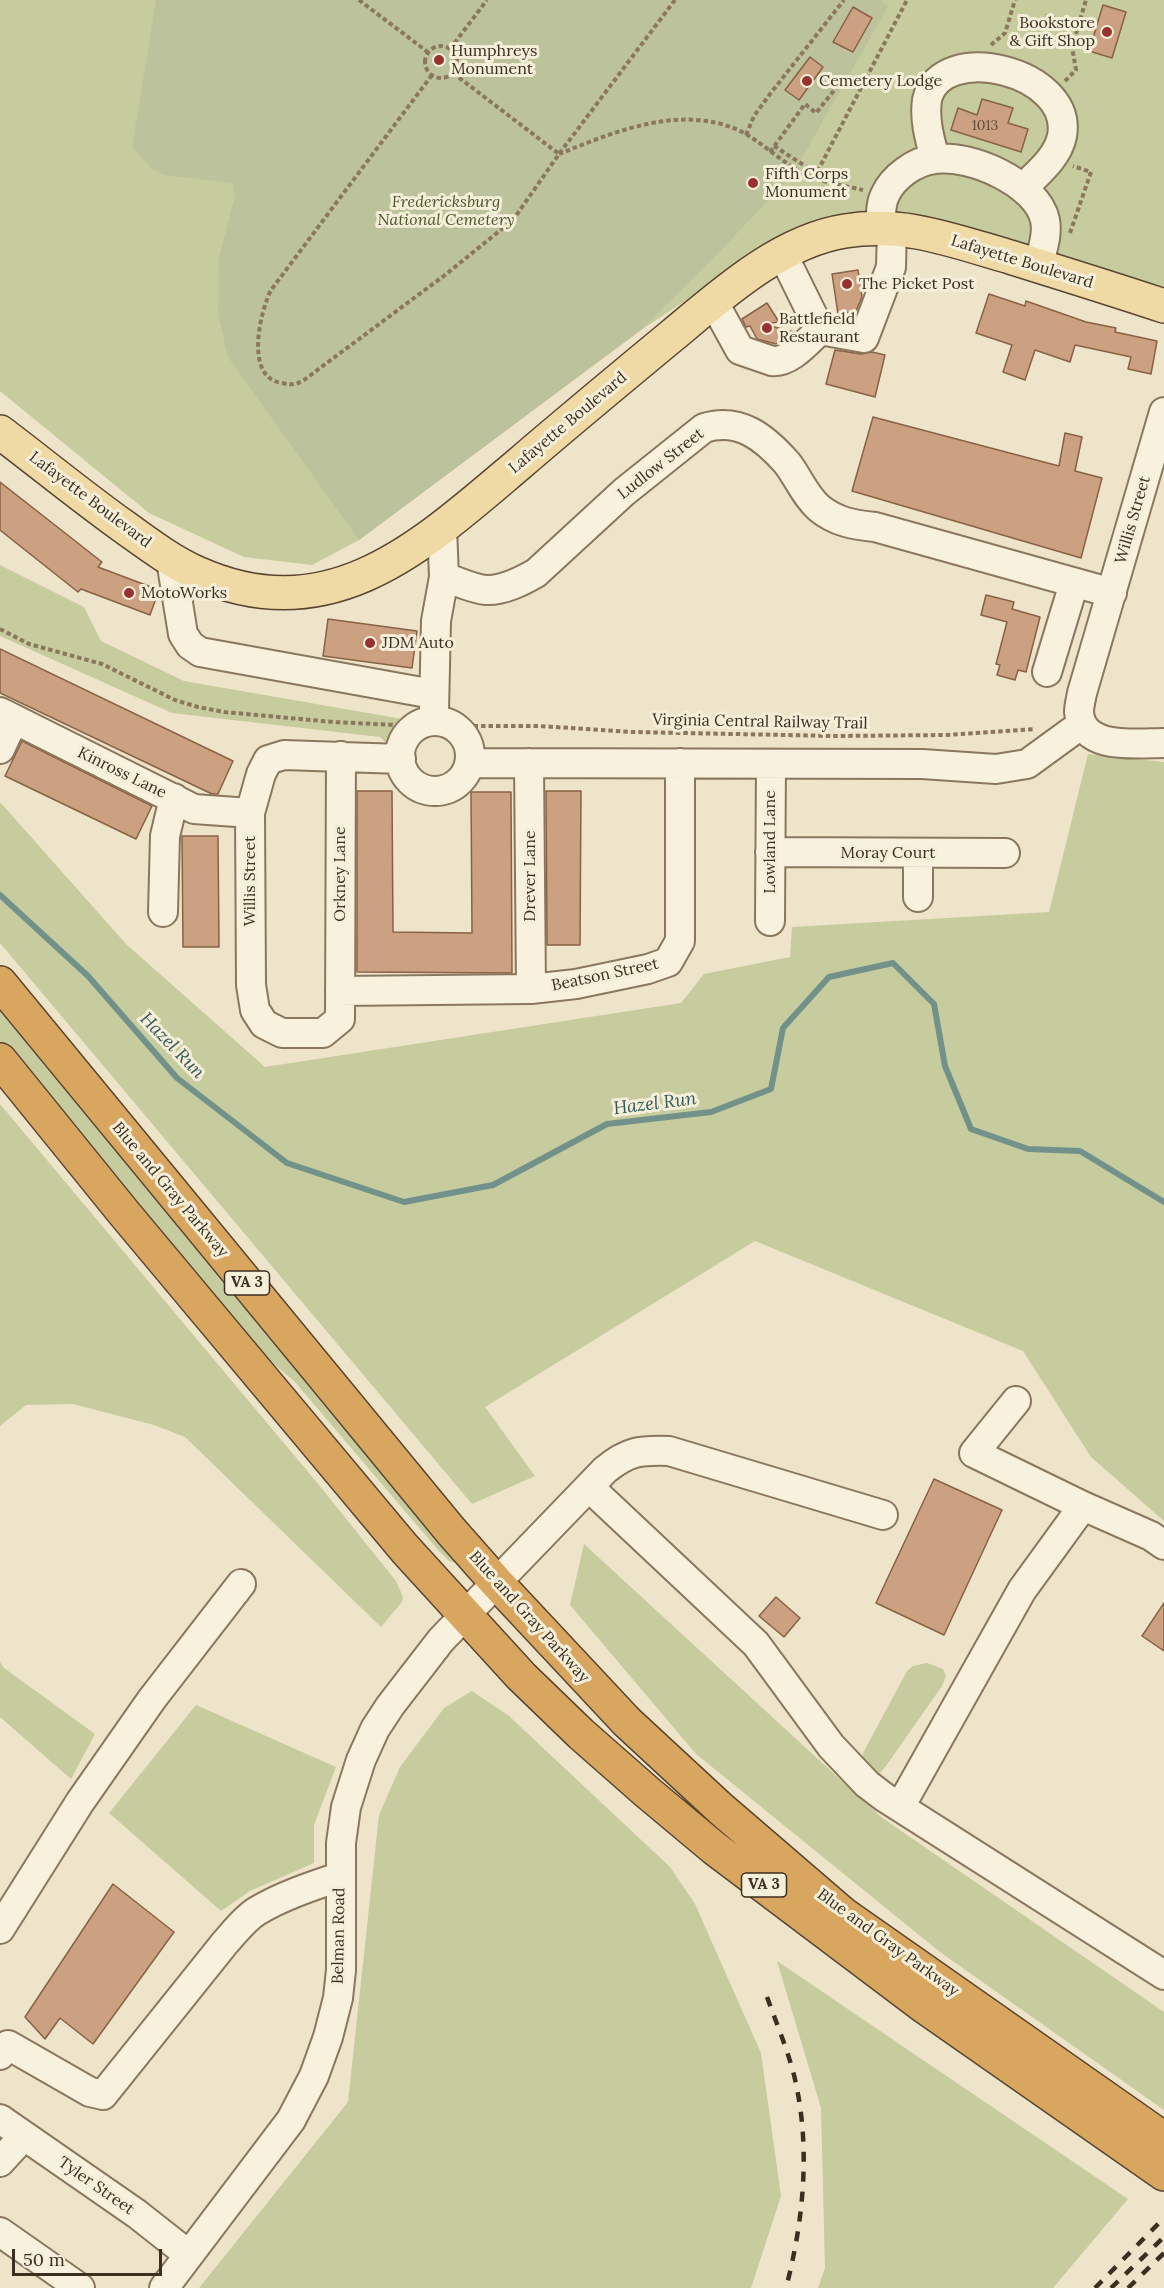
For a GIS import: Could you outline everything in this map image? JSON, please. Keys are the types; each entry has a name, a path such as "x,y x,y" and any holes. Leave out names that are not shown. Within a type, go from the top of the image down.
{"highway":[{"name":"Blue and Gray Parkway","path":"0,984 496,1582 627,1722 721,1809 843,1914 1101,2112 1164,2174"},
{"name":"Blue and Gray Parkway","path":"0,1060 333,1464 464,1616 581,1734 714,1848 925,2007 1101,2112 1164,2139"}],"main road":[{"name":"Lafayette Boulevard","path":"0,432 103,512 171,560 222,583 262,591 289,593 321,589 352,581 381,568 442,528 713,301 782,253 815,238 844,231 887,227 908,229 954,240 1164,306"}],"street":[{"path":"935,159 927,123 928,98 944,76 956,70 975,68 1026,77 1050,97 1063,124 1059,147 1051,159 1024,187"},
{"path":"820,330 864,338 891,267 887,227 881,205 893,182 916,165 935,159 956,160 981,167 1006,176 1024,187 1045,219 1044,246 1038,266"},
{"path":"782,253 820,330"},
{"path":"713,301 740,350 772,361 777,362 790,356 820,330"},
{"name":"Willis Street","path":"1082,724 1079,712 1082,693 1164,412"},
{"name":"Ludlow Street","path":"444,577 486,590 506,587 526,579 536,573 624,492 704,428 718,423 733,424 747,429 767,444 787,464 818,507 833,518 850,525 875,526 1112,593"},
{"path":"171,560 183,634 190,645 200,652 425,713 456,726 466,739 470,751 470,763 465,774 457,783 446,789 423,788 413,783 406,774 401,759 403,743 425,713 436,621 444,577 442,528"},
{"path":"1047,672 1074,583"},
{"path":"0,749 7,716"},
{"name":"Kinross Lane","path":"7,716 194,809 250,813"},
{"path":"470,763 922,764 996,770 1027,764 1082,724 1089,734 1100,739 1119,743 1164,743"},
{"name":"Willis Street","path":"340,991 340,1019 323,1033 282,1033 264,1024 255,1010 251,985 250,813 261,774 268,760 284,754 401,759"},
{"name":"Orkney Lane","path":"340,756 340,991"},
{"name":"Drever Lane","path":"529,763 531,989"},
{"name":"Beatson Street","path":"340,991 531,989 617,976 668,962 680,941 680,763"},
{"name":"Lowland Lane","path":"770,921 771,764"},
{"path":"163,912 165,836 174,798"},
{"name":"Moray Court","path":"770,852 1005,853"},
{"path":"918,853 918,897"},
{"path":"1016,1401 974,1453 1150,1536 1164,1545"},
{"name":"Belman Road","path":"164,2288 291,2120 314,2076 328,2037 338,1998 341,1959 340,1842 346,1807 361,1760 375,1729 441,1640 622,1456 649,1450 669,1451 883,1515"},
{"path":"589,1487 756,1644 849,1766 867,1784 1164,1976"},
{"path":"900,1807 1022,1590 1083,1506"},
{"path":"0,1929 100,1774 152,1699 242,1584"},
{"path":"0,2055 8,2045 90,2092 103,2095 224,1944 243,1924 256,1912 266,1907 307,1887 339,1877"},
{"name":"Tyler Street","path":"0,2119 137,2214 189,2255"},
{"path":"0,2162 24,2136"},
{"path":"0,2232 80,2288"}],"path":[{"path":"359,0 429,52"},
{"path":"450,49 487,0"},
{"path":"432,75 271,290 258,340 258,357 261,368 275,382 296,385 304,380 501,232 524,207 559,154 675,0"},
{"path":"746,135 749,126 770,94 844,0"},
{"path":"814,178 908,0"},
{"path":"1045,16 1078,25"},
{"path":"437,47 450,49 457,62 453,73 441,78 432,75 425,62 429,52 437,47"},
{"path":"453,73 559,154"},
{"path":"770,152 806,104 816,112 836,88"},
{"path":"559,154 621,129 682,119 708,122 746,135 814,178 868,192"},
{"path":"774,146 830,181"},
{"path":"1068,241 1091,172 1069,165"},
{"path":"0,629 29,644 102,664 175,700 198,707 224,712 322,721 425,713"},
{"name":"Virginia Central Railway Trail","path":"463,726 539,726 632,732 836,736 946,735 1046,728"}],"green space":[{"path":"0,0 1164,0 1164,287 935,217 869,210 842,213 798,226 746,254 697,293 641,330 359,540 312,565 244,557 149,513 0,391"},
{"name":"Fredericksburg National Cemetery","path":"156,0 880,0 888,6 793,174 722,249 641,330 359,540 228,357 218,313 219,258 235,196 233,183 165,175 153,170 132,147"},
{"path":"0,565 84,607 101,641 184,681 414,721 389,746 380,737 172,713 0,636"},
{"path":"1088,754 1164,762 1164,1521 1091,1457 1023,1351 755,1241 485,1407 535,1476 472,1504 0,943 0,802 126,944 265,1067 681,1003 704,974 790,957 792,927 1049,912"},
{"path":"0,1000 459,1564 449,1561 438,1550 295,1382 247,1341 0,1041"},
{"path":"0,1104 319,1485 396,1581 403,1597 402,1602 381,1627 185,1437 154,1425 73,1404 26,1405 0,1426"},
{"path":"584,1544 881,1817 1164,2012 1164,2110 940,1952 696,1754 570,1605"},
{"path":"0,1662 4,1668 95,1734 71,1779 0,1717"},
{"path":"927,1663 943,1669 946,1676 942,1686 880,1773 864,1765 863,1753 907,1671 913,1666"},
{"path":"472,1691 509,1716 670,1867 695,1904 761,2053 781,2196 751,2288 199,2288 348,2102 379,1815 400,1767 444,1708"},
{"path":"196,1705 336,1767 314,1825 314,1863 250,1891 221,1911 109,1813"},
{"path":"777,1961 1128,2199 1053,2288 818,2288 825,2268 821,2108"}],"building":[{"name":"Bookstore & Gift Shop","path":"1103,5 1126,12 1112,58 1089,51"},
{"path":"853,7 872,18 853,52 833,42"},
{"name":"Cemetery Lodge","path":"810,57 823,67 799,100 785,90"},
{"path":"982,99 1013,108 1008,123 1028,129 1021,152 951,130 958,108 977,115"},
{"name":"The Picket Post","path":"858,270 862,297 856,311 838,314 832,274"},
{"path":"989,294 1025,306 1026,301 1086,322 1116,328 1115,332 1157,341 1151,374 1128,369 1131,357 1075,345 1070,362 1035,350 1025,380 1003,372 1012,345 976,333"},
{"name":"Battlefield Restaurant","path":"767,303 779,322 762,324 794,332 776,344 757,339 750,326 746,327 742,319"},
{"path":"835,350 885,355 875,397 826,384"},
{"path":"873,417 1059,466 1065,433 1082,437 1075,471 1102,478 1081,558 852,491"},
{"path":"0,482 102,562 98,567 159,590 150,615 81,589 78,592 0,530"},
{"path":"986,595 1014,602 1012,609 1040,617 1026,672 1018,670 1015,680 997,675 1000,665 996,664 1007,622 981,615"},
{"name":"JDM Auto","path":"328,619 417,631 412,668 323,656"},
{"path":"0,649 233,761 218,794 212,794 0,693"},
{"path":"22,741 152,806 136,839 5,776"},
{"path":"357,791 392,791 393,932 472,933 471,792 511,792 512,973 357,972"},
{"path":"546,791 581,791 580,945 547,945"},
{"path":"182,836 218,836 219,947 183,947"},
{"path":"934,1479 1002,1510 944,1635 876,1603"},
{"path":"776,1597 800,1618 784,1637 759,1616"},
{"path":"1164,1603 1164,1651 1142,1636"},
{"path":"113,1884 174,1932 93,2044 60,2018 45,2039 25,2017"}],"waterway":[{"name":"Hazel Run","path":"0,895 88,976 177,1078 287,1163 404,1202 493,1185 607,1124 711,1112 771,1089 783,1028 829,977 893,963 934,1004 945,1066 971,1129 1028,1149 1080,1151 1164,1202"}],"railway":[{"path":"767,1997 794,2075 804,2155 801,2209 786,2288"},
{"path":"1095,2288 1164,2218"},
{"path":"1111,2288 1164,2237"},
{"path":"1128,2288 1164,2253"}],"place":[{"name":"Bookstore & Gift Shop","path":"1107,32"},
{"name":"Humphreys Monument","path":"439,60"},
{"name":"Cemetery Lodge","path":"807,81"},
{"name":"Fifth Corps Monument","path":"753,183"},
{"name":"The Picket Post","path":"847,284"},
{"name":"Battlefield Restaurant","path":"767,328"},
{"name":"MotoWorks","path":"129,593"},
{"name":"JDM Auto","path":"370,643"}]}
